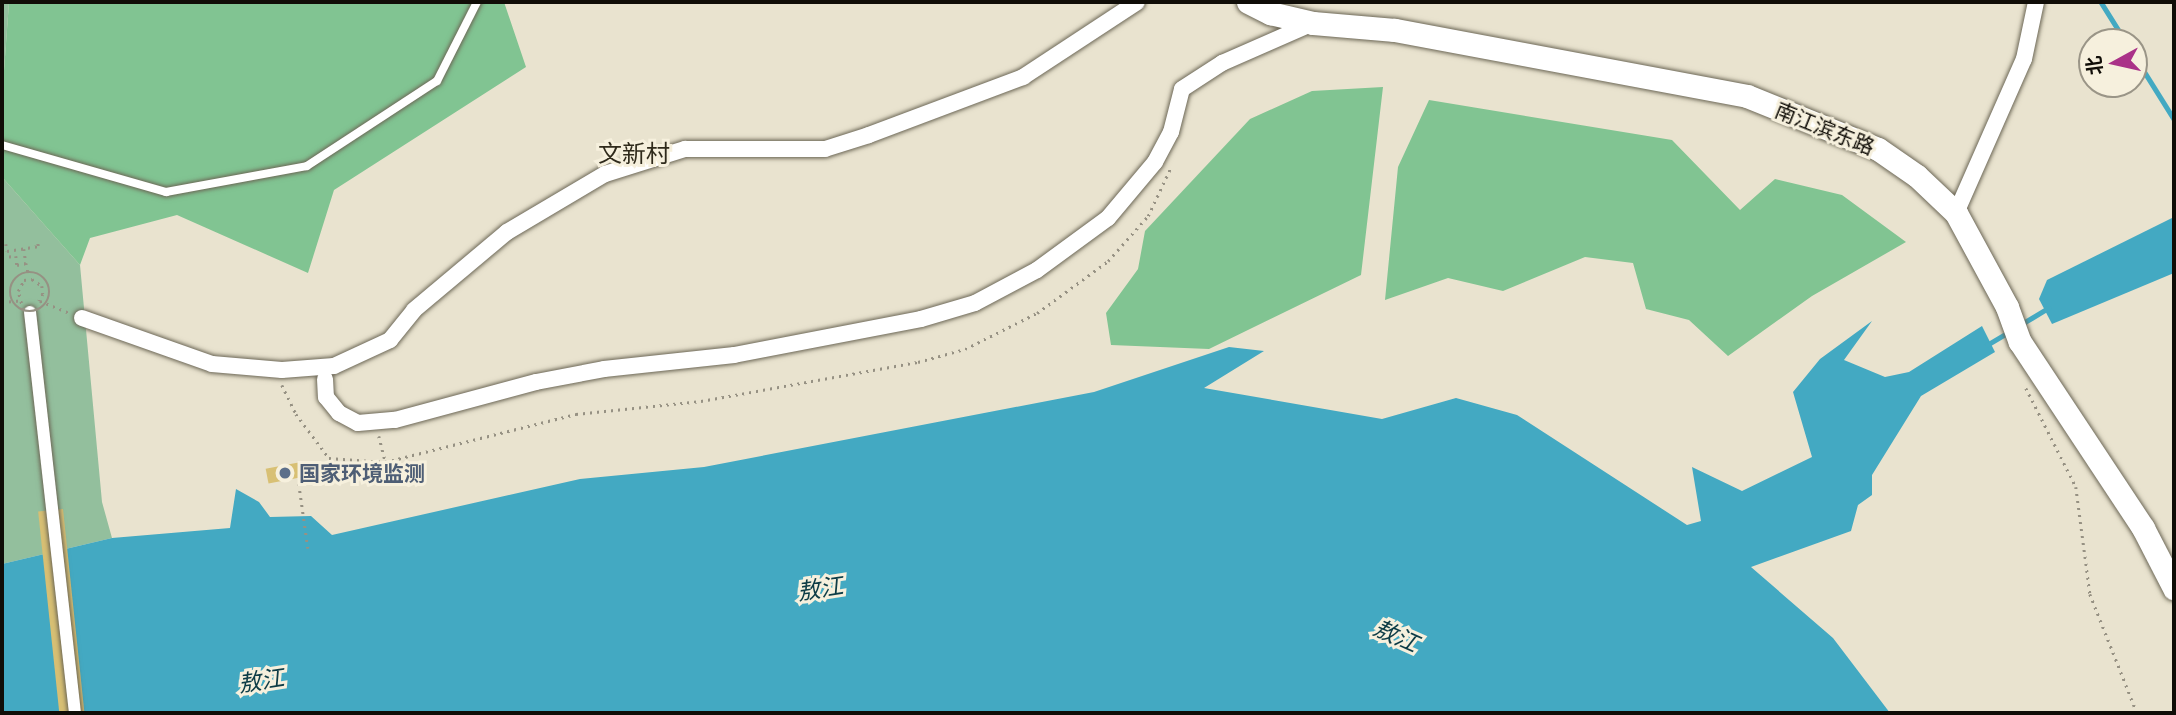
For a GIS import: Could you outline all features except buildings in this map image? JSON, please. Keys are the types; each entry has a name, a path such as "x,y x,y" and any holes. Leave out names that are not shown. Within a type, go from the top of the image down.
{"main road":[{"name":"南江滨东路","path":"1248,2 1270,13 1313,23 1395,30 1747,96 1866,142 1917,176 1956,213 2007,307 2020,342 2143,528 2174,588"}],"street":[{"path":"82,318 212,364 282,370 334,366 390,340 414,310 507,232 605,174 685,149 825,149 869,135 1023,77 1137,2"},
{"path":"1956,213 2024,59 2036,2"},
{"path":"325,379 327,397 339,413 358,422 394,420 537,382 604,369 734,355 921,319 975,303 1037,270 1108,218 1155,162 1171,132 1182,89 1222,63 1313,23"},
{"path":"27,311 75,713"}],"lane":[{"path":"2,145 166,192 307,166 437,81 477,2"}],"path":[{"path":"6,244 7,251 24,249 38,246 37,240"},
{"path":"24,249 28,272"},
{"path":"2,257 16,256 17,265 26,263"},
{"path":"28,272 45,279 50,291 42,307 27,311 13,302 10,289 16,278 28,272"},
{"path":"27,311 18,291 24,281 32,279 42,286 43,294 39,301"},
{"path":"2022,380 2076,487 2090,594 2137,713"},
{"path":"385,462 379,435 397,431 394,420"},
{"path":"315,467 326,464 329,458"},
{"path":"299,484 308,548"}],"green space":[{"path":"2,2 9,2 2,98"},
{"path":"9,2 504,2 526,67 334,190 308,273 177,215 90,238 80,265 2,177 2,98"},
{"path":"1383,87 1361,275 1209,349 1111,345 1106,313 1138,269 1145,231 1250,119 1312,91"},
{"path":"1429,100 1672,140 1740,210 1775,179 1842,195 1906,242 1812,296 1728,356 1689,320 1646,309 1633,263 1585,257 1503,291 1448,278 1385,300 1398,167"},
{"path":"2,177 80,265 102,502 112,538 2,564"}],"water":[{"path":"2174,217 2174,273 2052,324 2039,299 2047,280"},
{"name":"敖江","path":"1872,321 1844,360 1885,377 1909,372 1982,326 1995,352 1921,396 1872,475 1872,495 1858,505 1851,531 1751,567 1833,638 1890,713 2,713 2,564 112,538 230,528 236,489 259,502 270,517 311,516 332,535 580,479 704,467 1094,392 1229,347 1264,351 1204,388 1382,419 1456,398 1517,415 1687,525 1701,521 1692,467 1742,491 1812,457 1793,392 1820,359"}],"waterway":[{"path":"2101,2 2117,28"},
{"path":"2148,77 2174,119"},
{"path":"2020,325 2048,308"},
{"path":"1987,345 2009,332"}],"place":[{"name":"国家环境监测","path":"285,473"}],"district":[{"name":"文新村","path":"634,154"}]}
